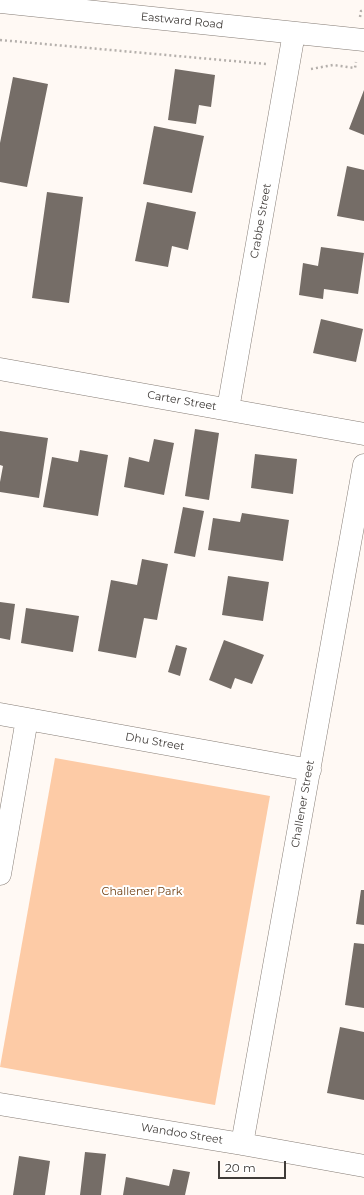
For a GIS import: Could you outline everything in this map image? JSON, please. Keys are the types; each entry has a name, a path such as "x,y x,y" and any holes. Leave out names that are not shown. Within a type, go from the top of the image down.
{"street":[{"name":"Eastward Road","path":"0,2 364,40"},
{"name":"Crabbe Street","path":"228,409 294,33"},
{"name":"Carter Street","path":"0,369 364,434"},
{"name":"Challener Street","path":"242,1144 364,464"},
{"name":"Dhu Street","path":"0,714 310,770"},
{"path":"0,874 27,718"},
{"name":"Wandoo Street","path":"0,1104 242,1144 364,1166"}],"path":[{"path":"360,17 361,11 364,11"},
{"path":"0,40 267,64"},
{"path":"310,69 333,65 355,68 356,61"}],"green space":[{"name":"Challener Park","path":"55,758 270,796 215,1105 0,1067"}],"building":[{"path":"175,69 215,75 211,107 199,105 196,124 168,120"},
{"path":"13,77 48,84 27,187 0,182 0,143"},
{"path":"364,90 364,135 349,129"},
{"path":"154,126 204,136 192,193 143,184"},
{"path":"347,166 364,170 364,221 337,216"},
{"path":"47,192 83,197 69,303 32,298"},
{"path":"147,202 196,212 188,250 172,246 168,267 135,261"},
{"path":"321,247 364,253 358,294 324,289 323,299 299,295 303,263 318,266"},
{"path":"321,319 363,329 356,362 313,353"},
{"path":"195,429 219,433 209,500 185,496"},
{"path":"0,431 48,438 39,498 0,492 3,466 0,465"},
{"path":"154,439 174,443 164,495 124,487 129,457 149,462"},
{"path":"80,450 108,455 98,516 43,507 52,457 78,462"},
{"path":"255,454 297,459 293,494 251,488"},
{"path":"183,507 204,511 195,557 174,553"},
{"path":"242,513 289,520 283,561 208,550 213,518 240,522"},
{"path":"142,559 168,564 157,620 144,618 136,658 98,651 111,580 137,585"},
{"path":"228,576 269,582 263,621 222,615"},
{"path":"0,602 15,604 10,640 0,638"},
{"path":"26,608 79,616 73,652 21,643"},
{"path":"224,640 264,655 252,684 235,678 231,689 209,680"},
{"path":"176,645 187,648 180,676 168,672"},
{"path":"361,890 364,890 364,925 356,924"},
{"path":"354,943 364,944 364,1008 345,1005"},
{"path":"340,1027 364,1032 364,1100 327,1093"},
{"path":"85,1152 106,1154 101,1195 80,1195"},
{"path":"19,1156 50,1161 45,1195 13,1195"},
{"path":"173,1169 190,1172 185,1195 123,1195 126,1177 169,1186"}]}
